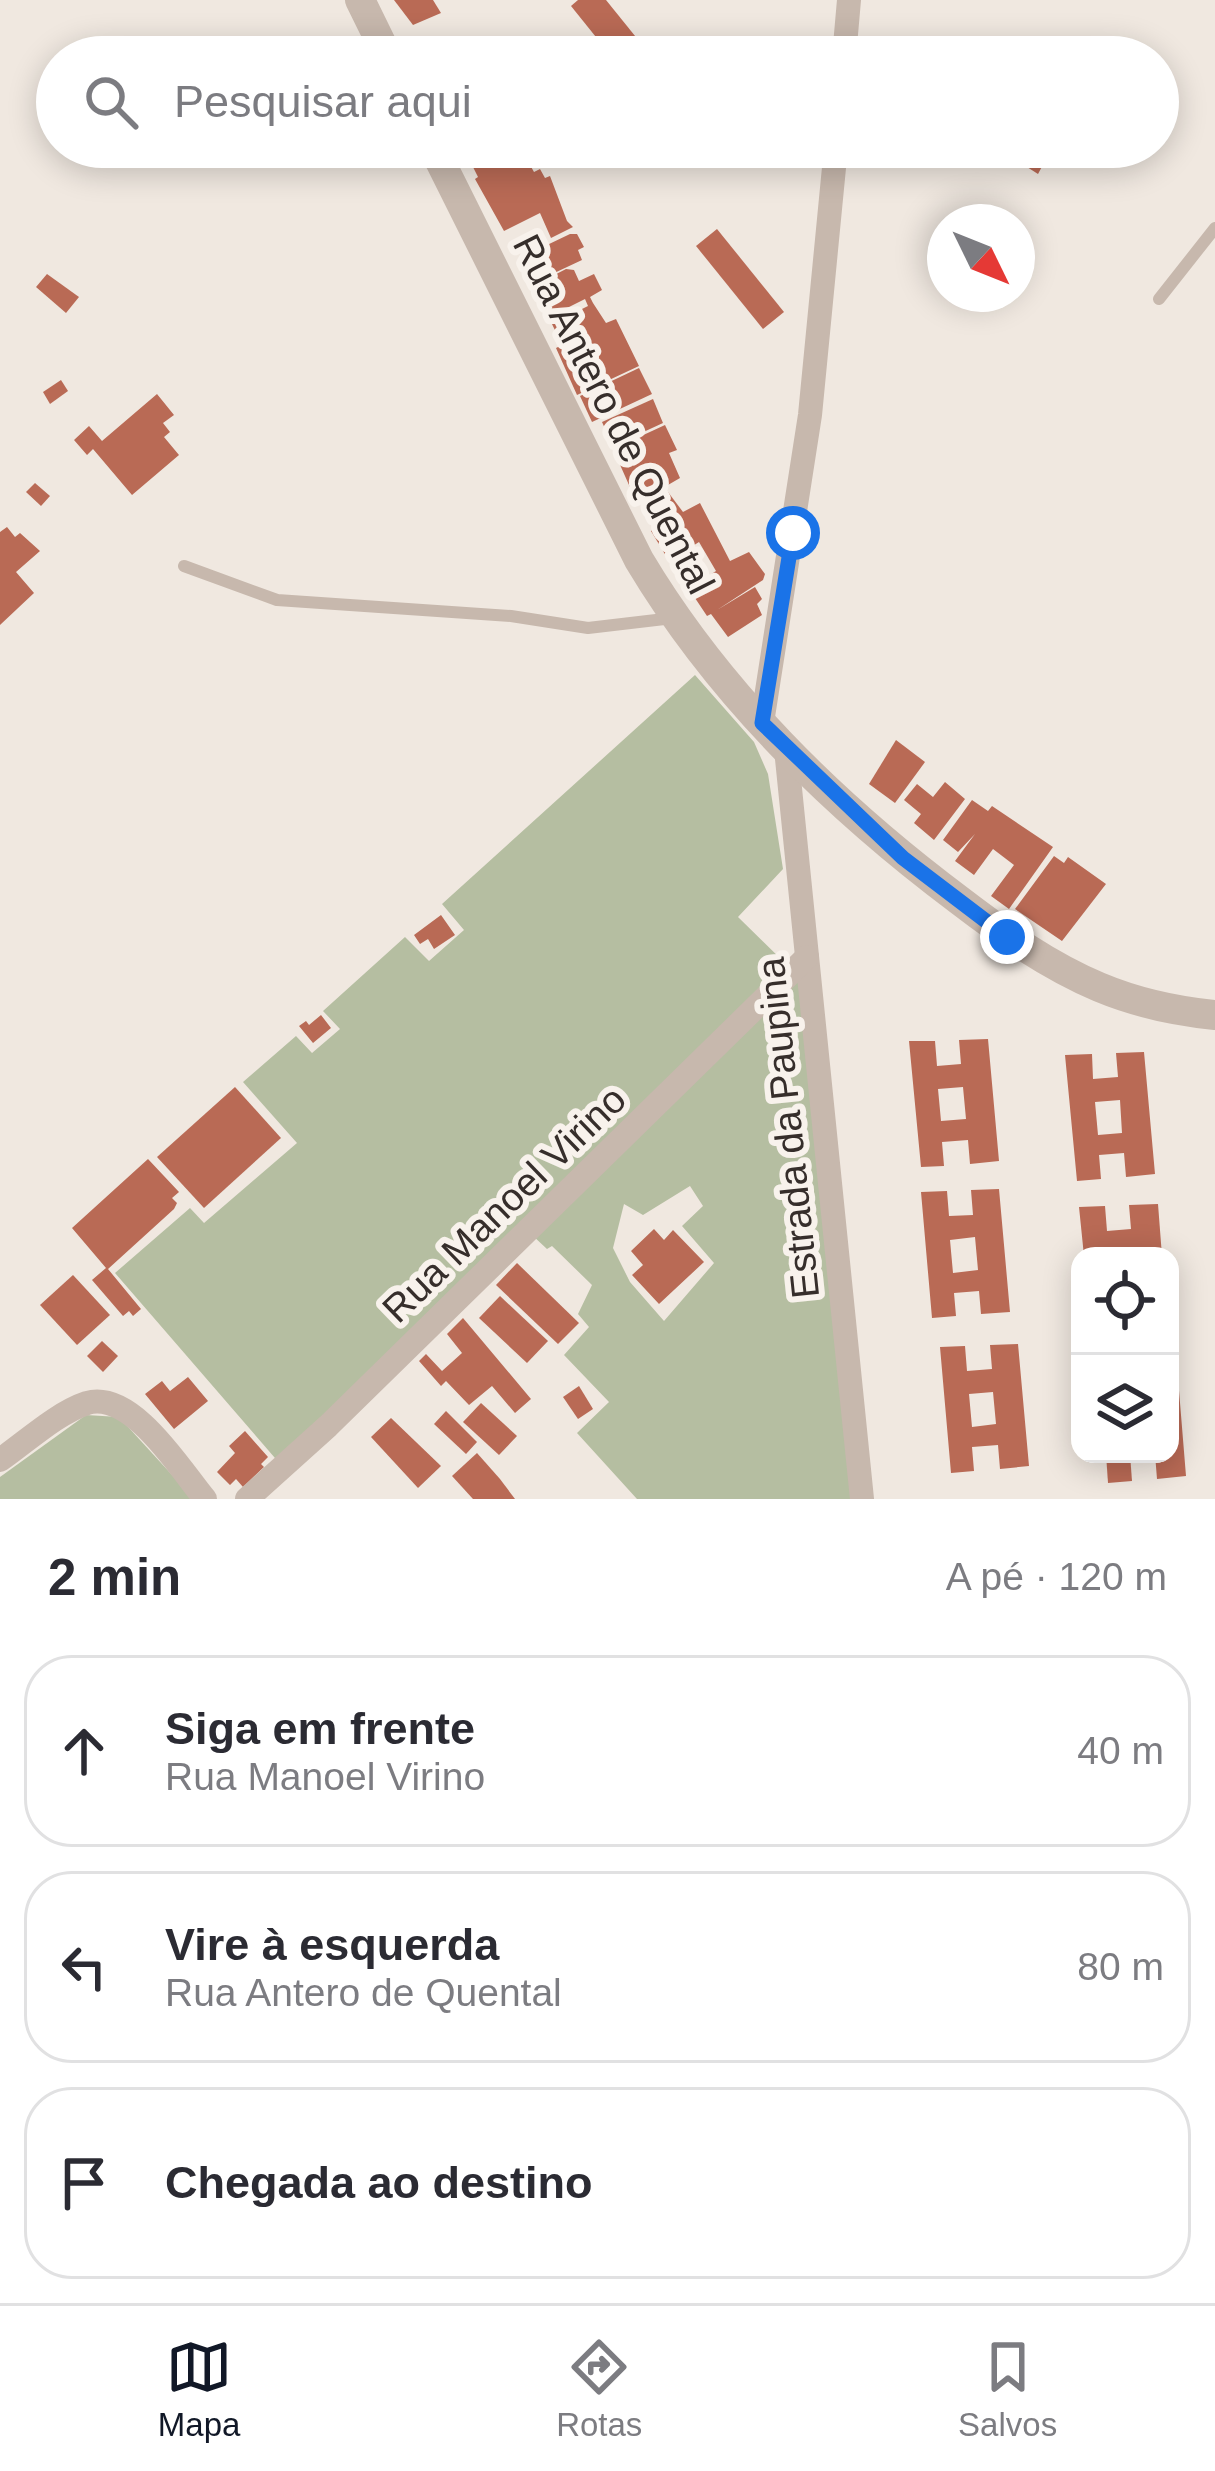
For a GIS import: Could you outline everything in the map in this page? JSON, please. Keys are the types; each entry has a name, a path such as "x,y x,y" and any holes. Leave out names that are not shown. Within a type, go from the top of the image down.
{"street":[{"path":"360,0 378,36"},
{"path":"846,36 849,0"},
{"name":"Rua Antero de Quental","path":"444,168 640,560 674,618 762,723 903,858 1007,937 1094,986 1143,1003 1215,1016"},
{"path":"762,723 810,415 834,168"},
{"name":"Estrada da Paupina","path":"786,749 862,1499"},
{"name":"Rua Manoel Virino","path":"248,1499 807,957"},
{"path":"0,1460 78,1407 103,1401 131,1413 206,1499"}],"lane":[{"path":"1159,299 1215,227"},
{"path":"184,566 277,600 532,618 588,628 674,618"}],"green space":[{"path":"695,675 754,742 768,774 783,869 738,917 789,967 281,1465 115,1273 190,1208 204,1223 297,1143 243,1082 296,1036 312,1053 340,1029 323,1011 405,937 429,961 464,930 442,904"},
{"path":"802,972 852,1499 637,1499 577,1433 609,1402 564,1355 589,1327 578,1314 592,1285 552,1246 547,1249 532,1235","holes":["690,1186 703,1206 682,1226 714,1263 664,1321 630,1282 613,1248 624,1204 643,1215"]},
{"path":"86,1415 119,1417 194,1499 0,1499 0,1477"}],"building":[{"path":"394,0 433,0 441,13 413,25"},
{"path":"578,0 606,0 635,36 595,36 571,6"},
{"path":"474,168 540,169 545,178 550,176 573,227 551,238 540,213 504,231"},
{"path":"717,229 784,312 763,329 696,246"},
{"path":"577,234 584,247 578,250 582,260 535,282 522,257"},
{"path":"566,269 574,270 579,281 594,274 602,290 590,297 606,323 616,319 639,366 577,395 556,348 562,345 552,324 588,306 585,299 549,317 533,286"},
{"path":"47,274 79,297 66,313 36,287"},
{"path":"639,368 652,394 592,422 580,396"},
{"path":"61,380 68,391 50,404 43,392"},
{"path":"157,394 174,415 163,423 170,432 164,437 179,455 132,495 93,449 87,455 74,440 89,426 102,441"},
{"path":"653,399 663,423 613,446 602,422"},
{"path":"665,425 677,450 669,453 680,478 637,503 613,449"},
{"path":"35,483 50,496 41,506 26,492"},
{"path":"668,492 683,512 700,503 730,561 749,552 765,574 717,610 755,587 762,599 757,604 762,615 728,637 689,589 716,571 699,542 669,561 651,531 659,526 645,502"},
{"path":"7,527 40,551 16,572 34,593 0,625 0,532"},
{"path":"896,740 925,762 895,803 869,784"},
{"path":"945,782 965,799 934,840 914,823 921,814 904,800 917,784 933,797"},
{"path":"972,800 988,811 992,806 1053,847 1009,909 991,896 1014,865 993,849 974,875 955,861 975,834 958,852 943,840"},
{"path":"1054,856 1064,863 1068,857 1106,884 1062,941 1015,909"},
{"path":"441,915 455,935 434,949 428,939 420,944 414,935"},
{"path":"321,1015 331,1028 313,1043 299,1026"},
{"path":"988,1039 999,1161 970,1164 968,1140 942,1142 944,1166 921,1167 909,1041 935,1041 937,1066 961,1064 959,1040","holes":["963,1087 966,1119 941,1121 938,1089"]},
{"path":"1144,1052 1155,1174 1126,1177 1124,1153 1099,1155 1101,1179 1077,1181 1065,1055 1092,1054 1093,1079 1118,1077 1116,1053","holes":["1120,1100 1122,1133 1098,1135 1095,1102"]},
{"path":"235,1087 281,1138 204,1208 157,1157"},
{"path":"148,1159 179,1192 172,1198 177,1203 174,1209 108,1269 141,1309 133,1316 129,1311 123,1316 92,1280 106,1268 72,1228"},
{"path":"999,1189 1010,1312 981,1314 979,1291 954,1293 956,1316 932,1318 921,1192 947,1191 949,1216 973,1215 971,1190","holes":["975,1237 978,1270 953,1273 950,1240"]},
{"path":"1158,1204 1161,1247 1083,1247 1079,1207 1105,1206 1107,1231 1131,1229 1129,1205"},
{"path":"654,1229 664,1240 673,1230 704,1262 659,1304 632,1275 643,1265 631,1251"},
{"path":"517,1263 579,1323 558,1344 496,1285"},
{"path":"73,1275 110,1315 77,1345 40,1305"},
{"path":"500,1296 548,1341 527,1363 479,1318"},
{"path":"463,1318 531,1399 515,1413 492,1386 469,1405 446,1381 441,1386 419,1361 426,1354 442,1371 462,1353 447,1334"},
{"path":"102,1341 118,1356 103,1372 87,1356"},
{"path":"1018,1344 1029,1466 1000,1469 998,1445 972,1447 974,1471 951,1473 940,1347 965,1346 967,1371 992,1369 990,1345","holes":["993,1392 996,1424 972,1427 969,1394"]},
{"path":"188,1377 208,1401 174,1429 145,1394 162,1381 170,1391"},
{"path":"579,1386 593,1409 578,1419 563,1397"},
{"path":"1179,1391 1186,1476 1157,1479 1156,1463 1179,1463"},
{"path":"481,1403 517,1436 499,1455 463,1422"},
{"path":"446,1411 477,1442 466,1454 434,1424"},
{"path":"391,1418 441,1466 418,1488 371,1437"},
{"path":"245,1431 268,1457 243,1487 236,1479 230,1485 217,1472 235,1453 229,1446"},
{"path":"477,1453 515,1499 473,1499 452,1476"},
{"path":"1107,1463 1131,1463 1132,1481 1108,1483"}],"route":[{"path":"793,533 762,723 903,858 1007,937"}]}
